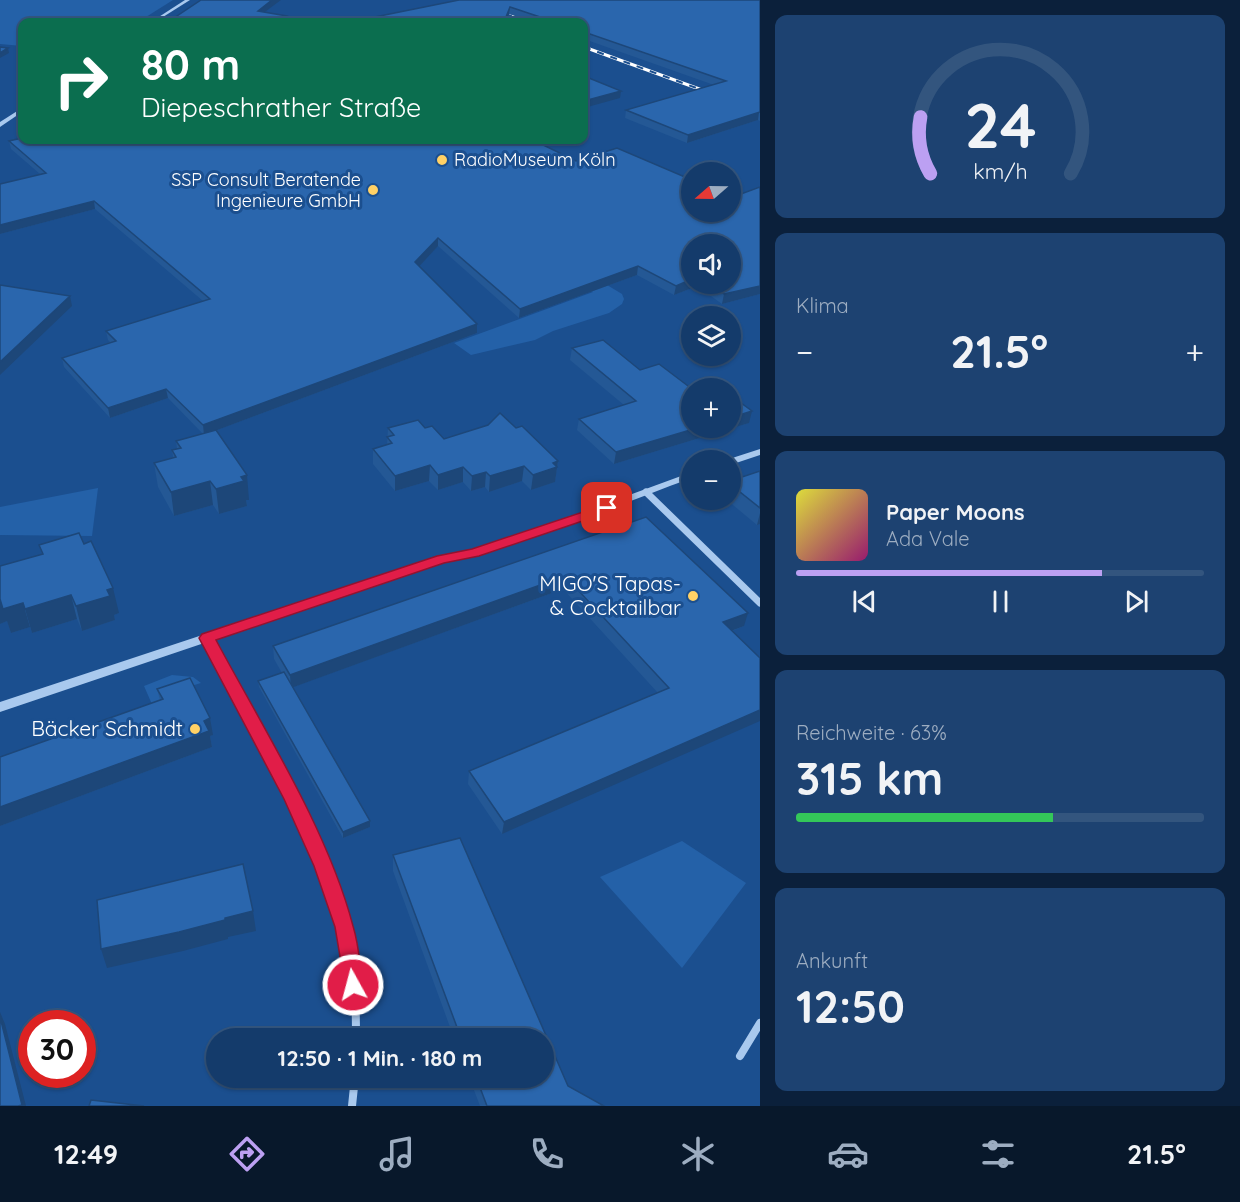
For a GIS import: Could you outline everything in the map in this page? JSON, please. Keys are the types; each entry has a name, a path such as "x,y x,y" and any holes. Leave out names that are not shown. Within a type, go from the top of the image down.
{"street":[{"path":"159,18 188,0"},
{"path":"0,125 18,113"},
{"path":"741,458 760,452"},
{"path":"0,707 442,559 485,549 607,508 681,479"},
{"path":"646,492 760,603"},
{"path":"207,638 292,798 323,866 344,927 352,965 355,1028"},
{"path":"740,1056 760,1023"},
{"path":"352,1106 354,1088"}],"shaded area":[{"path":"0,0 173,0 144,18 18,18 18,46 0,44"},
{"path":"582,270 622,294 624,299 622,304 609,313 553,331 535,340 471,355 454,343 593,292 566,276"},
{"path":"98,488 92,536 0,535 0,507"},
{"path":"172,675 193,677 201,683 191,686 158,718 144,686"},
{"path":"682,841 746,883 682,968 600,877"}],"building":[{"path":"201,0 272,0 258,11 292,18 174,18"},
{"path":"459,0 760,0 760,112 688,135 626,110 726,81 588,33 588,18 543,18 510,7 506,18 370,18"},
{"path":"0,47 8,48 0,53"},
{"path":"588,78 621,91 588,100"},
{"path":"18,139 18,144 541,144 576,161 617,148 681,175 681,222 741,222 741,194 760,187 760,286 741,290 741,234 681,234 681,284 676,286 638,266 520,309 438,238 415,262 477,324 203,425 166,389 108,408 62,358 116,341 106,331 210,299 94,201 0,225 0,184 46,173 9,141"},
{"path":"0,285 70,296 0,362"},
{"path":"603,340 640,370 659,364 681,381 681,433 616,452 579,419 636,401 572,348"},
{"path":"741,403 752,411 741,414"},
{"path":"500,413 516,428 522,426 558,461 553,463 557,467 533,475 524,466 490,476 486,472 472,476 463,467 438,475 430,465 395,476 373,449 392,443 387,437 394,435 388,428 418,420 425,428 432,426 444,439 488,425"},
{"path":"216,430 247,475 241,477 244,481 216,489 210,481 171,492 154,463 176,457 172,450 181,448 176,441"},
{"path":"760,471 760,508 741,493 741,477"},
{"path":"646,517 748,613 723,622 760,658 760,710 504,822 469,771 669,688 565,576 290,675 273,646"},
{"path":"79,533 84,544 91,541 113,588 107,590 110,596 76,606 71,595 25,609 23,603 3,609 0,599 0,566 43,554 39,545"},
{"path":"284,672 370,821 343,832 258,681"},
{"path":"190,678 210,718 204,721 209,731 0,807 0,757 163,699 157,689"},
{"path":"460,838 543,1028 457,1028 393,855"},
{"path":"243,864 253,911 179,932 101,949 97,900"},
{"path":"0,1017 22,1105 18,1106 0,1106"},
{"path":"554,1054 568,1086 604,1106 487,1106 480,1088 554,1088"},
{"path":"91,1100 144,1106 89,1106"}],"railway":[{"path":"466,0 517,18"},
{"path":"588,48 713,94"}],"place":[{"name":"RadioMuseum Köln","path":"442,160"},
{"name":"SSP Consult Beratende Ingenieure GmbH","path":"373,190"},
{"name":"MIGO'S Tapas- & Cocktailbar","path":"693,596"},
{"name":"Bäcker Schmidt","path":"195,729"}],"route":[{"path":"353,985 352,965 344,927 323,866 292,798 207,638 442,559 474,553 607,508"}]}
